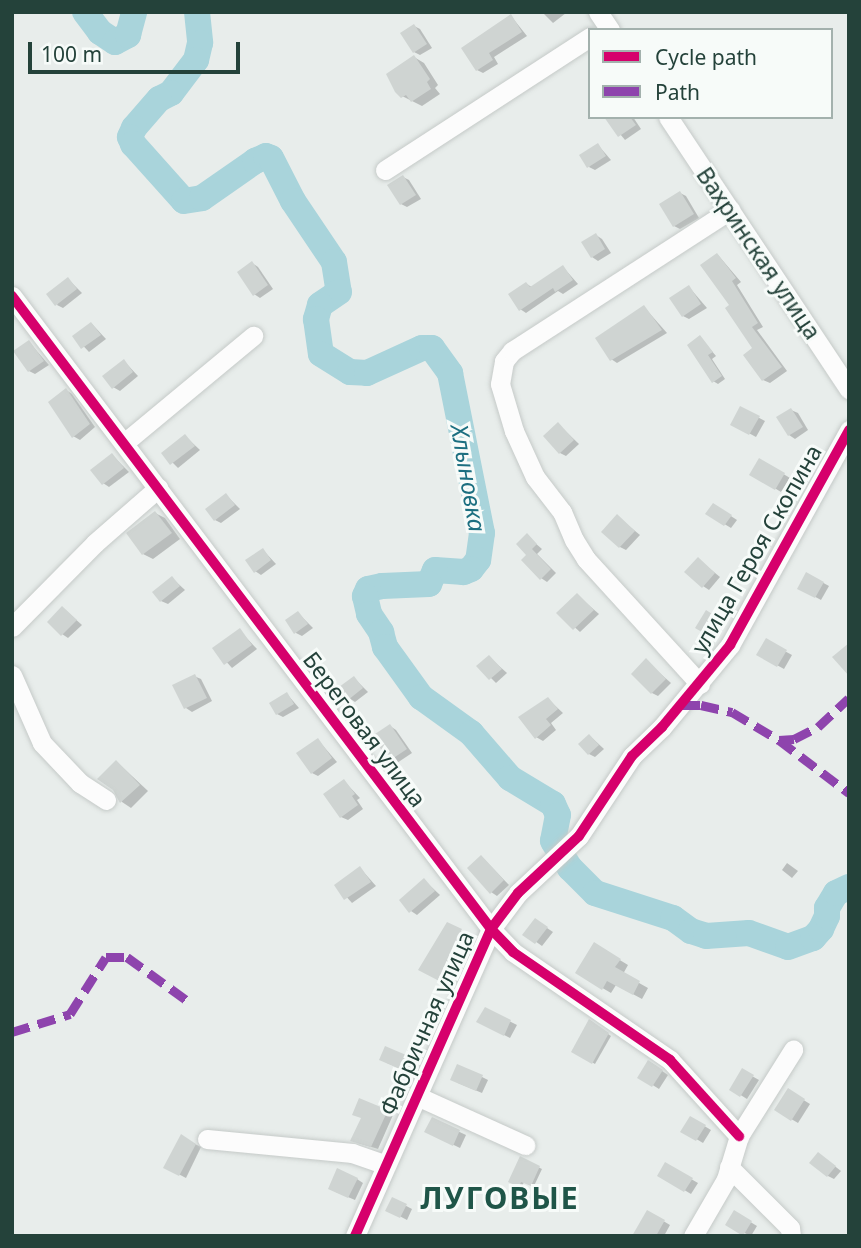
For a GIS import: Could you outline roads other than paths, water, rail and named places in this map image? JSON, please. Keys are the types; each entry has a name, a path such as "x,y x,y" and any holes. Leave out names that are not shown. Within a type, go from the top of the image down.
{"street":[{"path":"385,170 588,38"},
{"name":"Вахринская улица","path":"669,119 849,389"},
{"path":"700,684 586,559 562,512 534,477 513,431 500,384 504,360 512,351 730,210"},
{"name":"Береговая улица","path":"12,296 491,929 513,952 670,1060 738,1136"},
{"path":"124,443 253,336"},
{"name":"улица Героя Скопина","path":"562,853 579,836 632,756 700,684 730,645 849,430"},
{"path":"12,627 95,543 158,488"},
{"path":"12,675 42,743 80,783 106,800"},
{"name":"Фабричная улица","path":"355,1236 491,929 517,893 562,853"},
{"path":"693,1236 726,1179 738,1136 793,1050"},
{"path":"417,1096 525,1145"},
{"path":"207,1139 352,1153 386,1166"},
{"path":"729,1167 790,1228 791,1236"}],"waterway":[{"name":"Хлыновка","path":"85,12 100,32 115,42 128,35 134,12"},
{"name":"Хлыновка","path":"197,12 200,43 196,60 171,93 159,99 134,128 130,137 133,144 184,201 202,198 255,161 266,156 271,158 293,201 334,262 339,292 320,305 316,319 321,354 350,372 367,373 422,348 432,348 450,373 482,533 478,560 471,569 464,572 435,570 429,584 382,586 368,589 365,596 369,614 381,632 385,647 421,697 471,733 510,778 553,804 558,815 553,841 570,868 595,893 673,918 691,931 706,936 749,933 788,947 813,938 821,929 827,916 827,908 836,893 849,887"}],"district":[{"name":"ЛУГОВЫЕ","path":"500,1198"}]}
